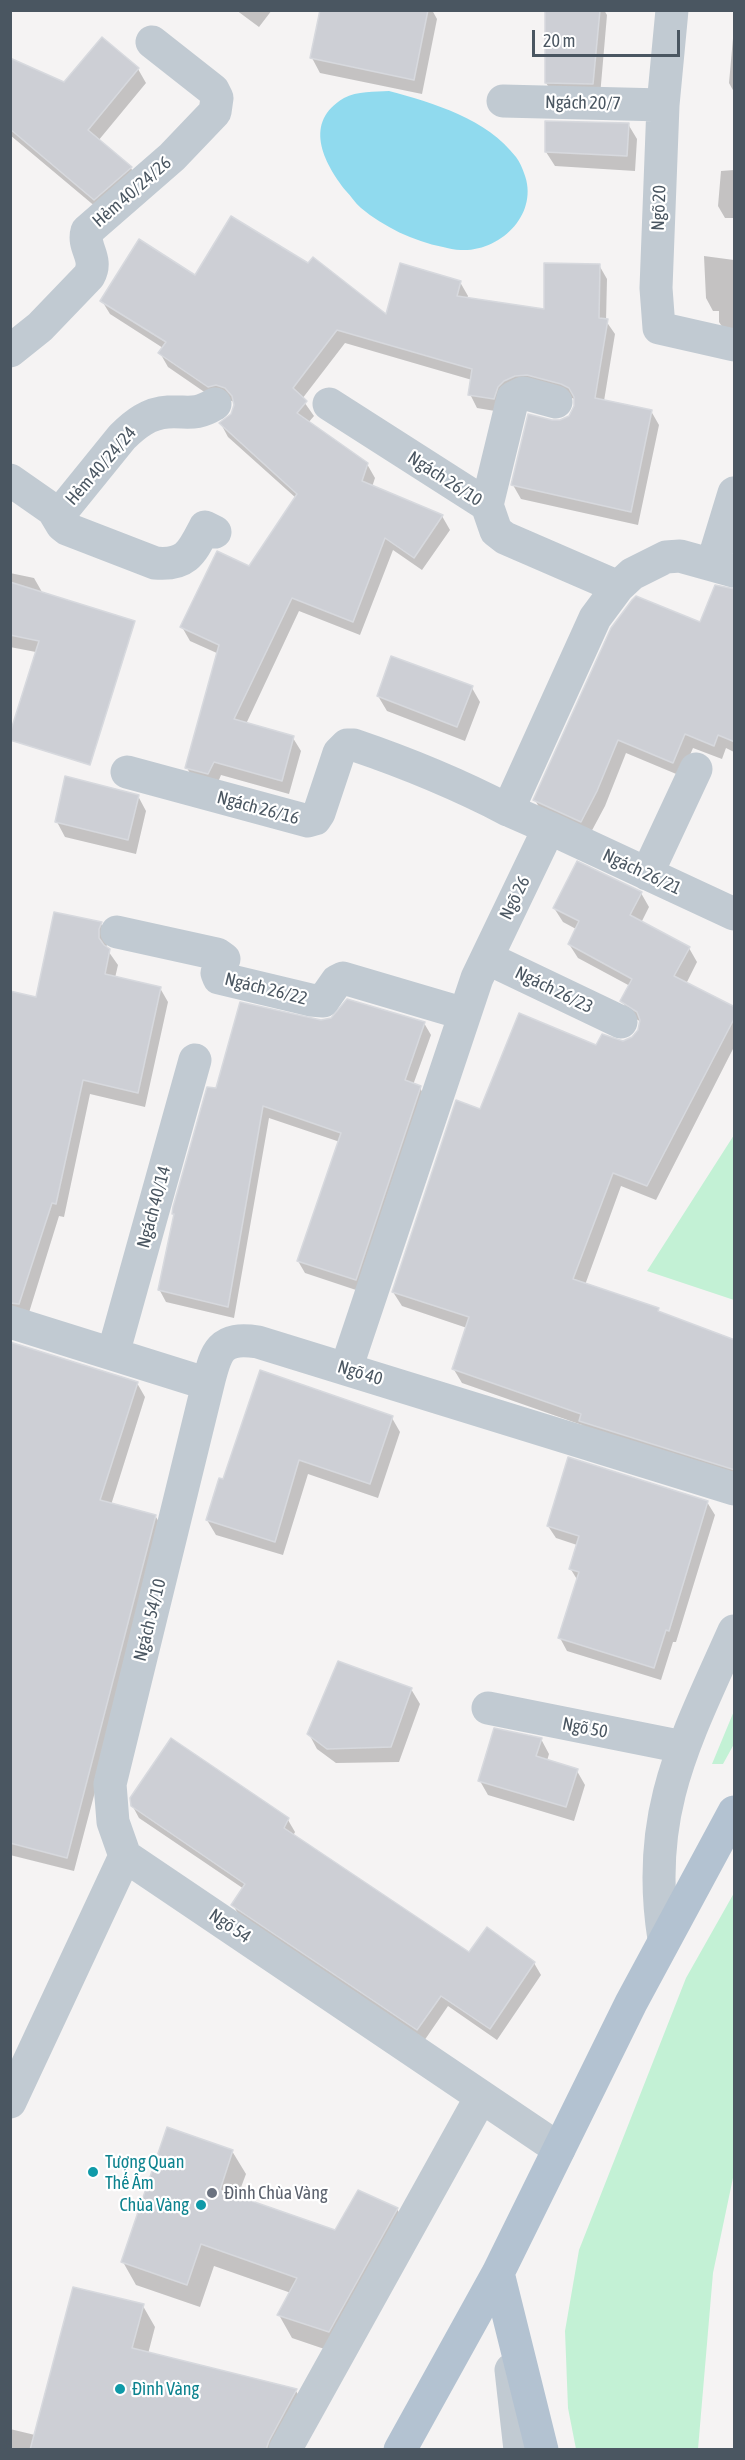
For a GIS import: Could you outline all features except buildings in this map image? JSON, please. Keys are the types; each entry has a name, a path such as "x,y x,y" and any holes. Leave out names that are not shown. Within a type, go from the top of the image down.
{"main road":[{"path":"400,2450 498,2273 664,1939 735,1812"},
{"path":"498,2273 542,2450"}],"street":[{"name":"Ngõ 20","path":"672,10 663,105 656,288 659,328 735,345"},
{"name":"Hẻm 40/24/26","path":"10,351 40,327 89,276 93,269 93,261 85,238 87,231 172,157 215,112 217,105 213,90 152,42"},
{"name":"Ngách 20/7","path":"503,101 663,105"},
{"path":"487,506 513,398 523,393 556,402"},
{"name":"Hẻm 40/24/24","path":"58,516 122,436 134,425 151,415 169,412 187,414 202,412 215,404"},
{"name":"Ngách 26/10","path":"329,404 487,506 496,531 505,538 618,587"},
{"name":"Hẻm 40/24/24","path":"10,480 53,510 67,529 155,563 171,563 186,558 191,554 205,527 215,532"},
{"path":"549,828 508,810 595,618 618,587 632,573 666,557 680,556 723,568 735,493"},
{"name":"Ngách 26/16","path":"127,772 308,821 315,819 319,813 339,753 347,745 354,744 458,784 508,810"},
{"path":"647,874 696,769"},
{"name":"Ngách 26/21","path":"549,828 735,915"},
{"name":"Ngõ 26","path":"346,1369 477,978 549,828"},
{"name":"Ngách 26/22","path":"117,932 218,954 224,959 217,973 219,978 317,1002 325,999 337,981 343,978 465,1014"},
{"name":"Ngách 26/23","path":"487,958 621,1022"},
{"name":"Ngách 40/14","path":"114,1354 195,1059"},
{"path":"10,1322 208,1384"},
{"name":"Ngõ 40","path":"208,1384 215,1358 224,1344 240,1339 258,1342 735,1489"},
{"name":"Ngách 54/10","path":"125,1856 113,1822 110,1784 208,1384"},
{"path":"664,1939 659,1897 659,1850 667,1796 683,1747 735,1631"},
{"name":"Ngõ 50","path":"488,1708 683,1747"},
{"path":"10,2102 125,1856"},
{"name":"Ngõ 54","path":"125,1856 559,2149"},
{"path":"285,2450 481,2097"},
{"path":"498,2273 520,2450"}],"green space":[{"path":"734,1135 734,1300 647,1271"},
{"path":"734,1711 734,1744 723,1764 712,1764"},
{"path":"734,1893 734,2173 713,2273 698,2449 576,2449 568,2408 565,2331 579,2250 686,1978"}],"water":[{"path":"389,91 458,114 490,132 516,157 528,188 527,202 514,227 503,237 476,249 456,250 432,244 410,237 379,221 359,206 346,191 324,155 321,130 324,119 331,108 344,98 366,92"}],"place":[{"name":"Tượng Quan Thế Âm","path":"93,2172"},
{"name":"Đình Chùa Vàng","path":"212,2193"},
{"name":"Chùa Vàng","path":"201,2205"},
{"name":"Đình Vàng","path":"120,2389"}]}
